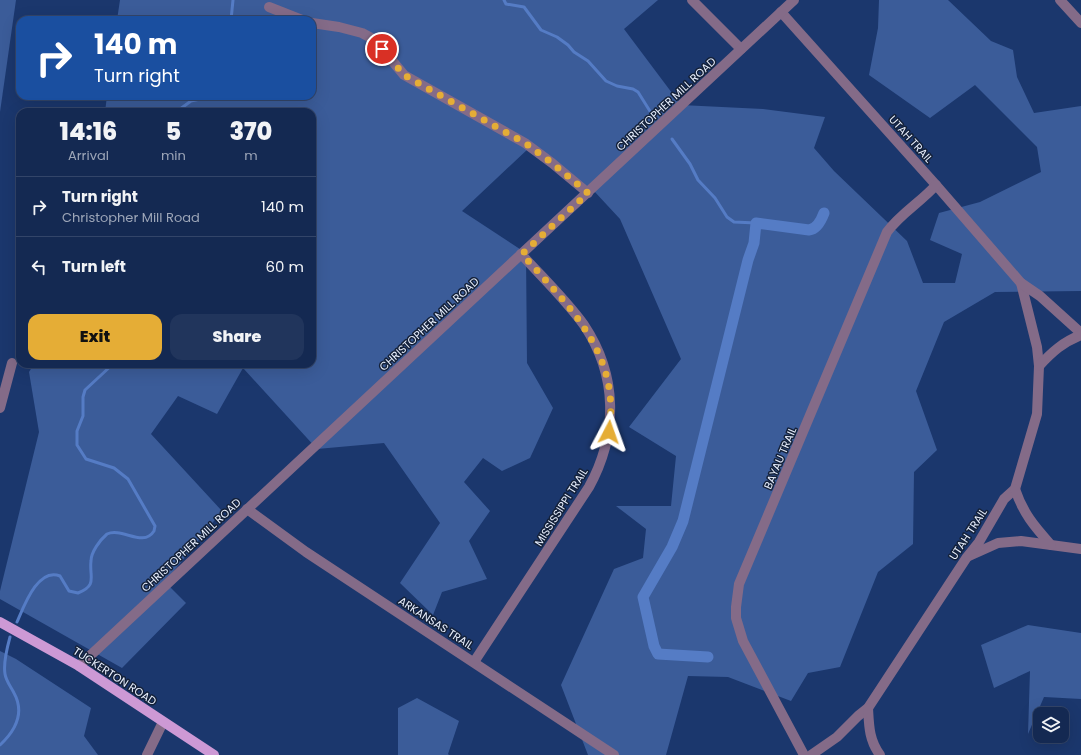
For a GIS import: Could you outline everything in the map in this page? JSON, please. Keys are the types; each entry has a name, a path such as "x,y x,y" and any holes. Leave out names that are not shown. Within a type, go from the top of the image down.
{"main road":[{"name":"TUCKERTON ROAD","path":"0,622 79,666 214,755"}],"street":[{"path":"692,0 741,50"},
{"name":"CHRISTOPHER MILL ROAD","path":"79,666 794,0"},
{"path":"1060,0 1081,22"},
{"path":"269,7 292,16"},
{"name":"UTAH TRAIL","path":"781,12 936,185 1021,283 1040,296 1081,334"},
{"path":"316,24 339,27 362,33 375,40 404,75 525,143 588,193"},
{"name":"BAYAU TRAIL","path":"804,755 743,640 736,618 736,596 739,584 887,232 910,207 924,198 936,185"},
{"name":"MISSISSIPPI TRAIL","path":"474,662 599,470 604,455 610,424 611,399 606,371 592,339 577,316 522,254"},
{"name":"UTAH TRAIL","path":"811,755 837,737 868,708 967,557 979,542 1004,499 1015,489 1036,414 1039,366 1037,347 1021,283"},
{"path":"1039,366 1050,353 1081,334"},
{"path":"0,408 12,363"},
{"path":"1015,489 1021,507 1027,517 1051,545"},
{"name":"ARKANSAS TRAIL","path":"247,509 306,552 614,755"},
{"path":"967,557 998,543 1021,541 1081,549"},
{"path":"868,708 869,732 873,746 880,755"},
{"path":"147,755 164,722"}],"shaded area":[{"path":"0,0 16,0 0,112"},
{"path":"120,0 658,0 624,29 681,105 763,109 825,117 814,148 834,171 907,241 923,283 955,283 962,254 930,240 939,213 980,202 1041,172 1037,147 975,85 930,118 869,75 878,28 879,0 948,0 991,41 1013,50 1017,77 1034,113 1081,106 1081,291 995,292 944,322 916,391 937,450 914,472 913,544 878,572 840,667 808,673 791,701 728,677 688,676 666,755 588,755 561,685 614,569 643,558 646,529 616,506 671,506 676,456 629,427 681,359 620,219 594,191 529,148 462,211 526,253 527,363 553,408 530,458 502,471 483,458 464,482 490,511 469,541 487,579 442,592 433,615 400,583 440,523 384,443 317,449 243,368 316,368 316,108 106,108 106,100 316,100 316,16 118,16"},
{"path":"32,368 243,368 217,414 178,396 151,434 222,511 165,582 186,603 122,668 0,599 0,591 39,432 29,372"},
{"path":"1028,625 1081,633 1081,699 1044,697 1040,707 1033,707 1033,722 1028,734 1030,671 994,688 981,645"},
{"path":"0,651 16,659 91,708 84,736 98,755 0,755"},
{"path":"417,698 459,721 448,754 449,755 398,755 398,708"}],"waterway":[{"path":"231,16 233,0"},
{"path":"504,0 506,4 524,7 541,30 557,37 568,45 574,52 588,61 606,81 617,86 633,89 638,92 653,116"},
{"path":"181,108 191,101 196,100"},
{"path":"672,139 690,164 698,180 715,198 727,217 734,222 756,223"},
{"path":"708,657 658,654 654,646 643,597 672,547 683,521 748,260 754,243 756,223 809,230 820,222 824,213"},
{"path":"17,622 28,598 39,582 45,577 52,575 60,576 69,591 78,593 88,587 91,580 91,558 94,550 107,534 119,533 144,538 149,536 154,531 155,526 128,479 114,468 86,459 77,445 77,431 83,416 83,397 85,390 109,368"},
{"path":"0,745 14,728 17,721 19,708 5,674 6,656 10,637"}],"route":[{"path":"382,49 404,75 525,143 588,193 522,254 577,316 592,339 602,359 606,371 611,399 609,432"}]}
